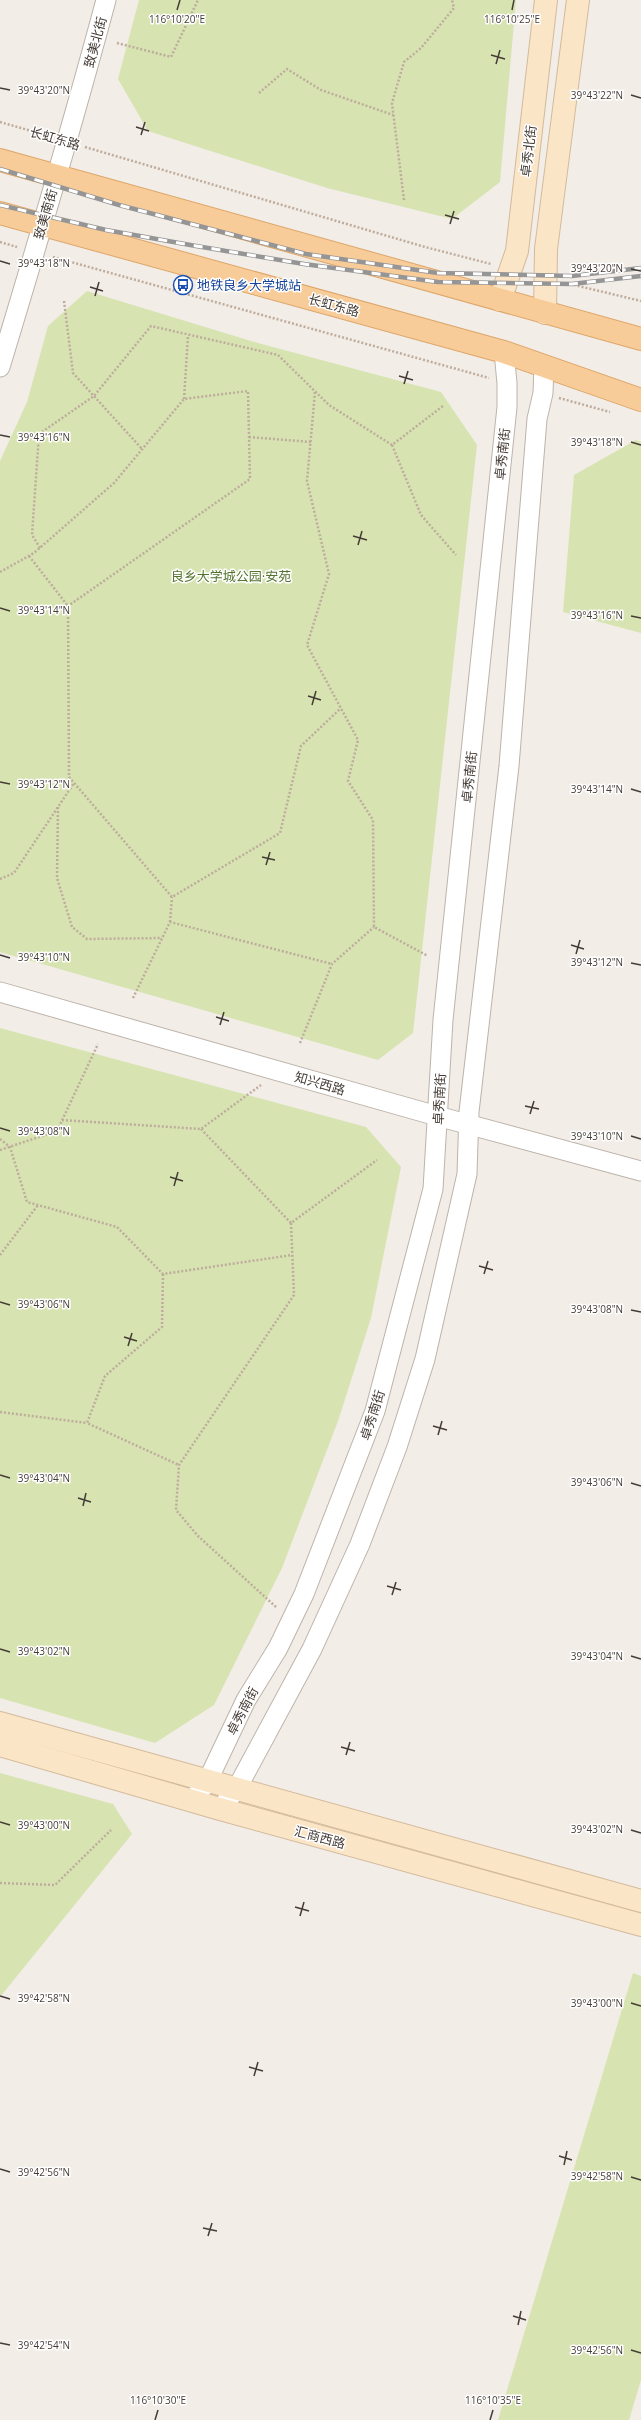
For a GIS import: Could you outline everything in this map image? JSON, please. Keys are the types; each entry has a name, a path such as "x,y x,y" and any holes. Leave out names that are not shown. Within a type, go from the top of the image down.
{"main road":[{"name":"卓秀北街","path":"500,300 517,251 546,0"},
{"path":"545,313 546,249 578,0"},
{"path":"0,160 641,339"},
{"name":"长虹东路","path":"0,213 504,352 641,400"},
{"name":"汇商西路","path":"0,1723 206,1782 641,1901"},
{"name":"汇商西路","path":"0,1745 220,1809 641,1925"}],"street":[{"name":"致美北街","path":"56,176 68,142 106,0"},
{"name":"致美南街","path":"0,367 35,252 41,225 56,176"},
{"name":"卓秀南街","path":"192,1800 206,1782 246,1700 278,1648 304,1594 375,1411 433,1189 443,1020 507,407 507,383 504,352"},
{"path":"220,1809 236,1790 312,1649 360,1544 398,1447 425,1359 465,1182 470,1124 469,1112 509,766 537,419 543,393 544,365"},
{"name":"知兴西路","path":"0,992 437,1116 641,1171"}],"path":[{"path":"117,43 171,57 198,0"},
{"path":"404,200 392,103 404,62 421,48 454,8 452,0"},
{"path":"259,93 287,69 321,90 393,115"},
{"name":"长虹东路","path":"0,122 425,247 511,269"},
{"path":"0,242 507,383"},
{"path":"545,278 641,302"},
{"path":"64,301 73,374 142,449"},
{"path":"40,548 32,535 39,434 94,396 151,326 188,336 278,355 329,405 392,445 421,515 456,555"},
{"path":"0,572 29,556 40,548 114,482 184,399 188,336"},
{"path":"68,606 250,479 248,391 184,399"},
{"path":"315,392 307,481 329,574 307,645 358,740 348,781 372,820 374,928"},
{"path":"543,393 612,413"},
{"path":"392,445 443,406"},
{"path":"249,437 311,442"},
{"path":"29,556 68,606 69,778 172,897 170,922 133,998"},
{"path":"172,897 280,833 301,746 341,708"},
{"path":"0,879 14,873 74,783"},
{"path":"58,807 57,878 72,927 88,939 162,938"},
{"path":"170,922 332,964"},
{"path":"374,928 428,956"},
{"path":"300,1043 332,964 374,928"},
{"path":"0,1150 57,1131 98,1044"},
{"path":"62,1120 201,1129 263,1084"},
{"path":"201,1129 291,1223 294,1295 179,1465 176,1510 198,1536 276,1607"},
{"path":"0,1139 10,1147 27,1202 117,1227 163,1274 162,1327 105,1376 87,1423"},
{"path":"291,1223 377,1160"},
{"path":"0,1255 38,1205"},
{"path":"163,1274 292,1255"},
{"path":"0,1412 87,1423 179,1465"},
{"path":"0,1883 55,1885 111,1830"}],"green space":[{"path":"139,0 516,0 500,182 452,219 327,188 148,131 118,79"},
{"name":"良乡大学城公园·安苑","path":"87,291 258,343 441,392 477,445 413,1033 378,1060 0,952 0,461 27,402 48,326"},
{"path":"636,440 641,442 641,633 563,612 574,475"},
{"path":"0,1028 366,1127 401,1167 371,1318 338,1421 282,1568 214,1705 155,1743 0,1698"},
{"path":"0,1773 113,1804 132,1834 0,1997"},
{"path":"633,1973 641,1976 641,2380 629,2420 498,2420"}],"railway":[{"path":"0,169 119,205 306,254 438,273 572,276 641,268"},
{"path":"0,205 106,230 196,246 304,264 438,282 572,284 641,276"}],"place":[{"name":"地铁良乡大学城站","path":"183,285"}]}
